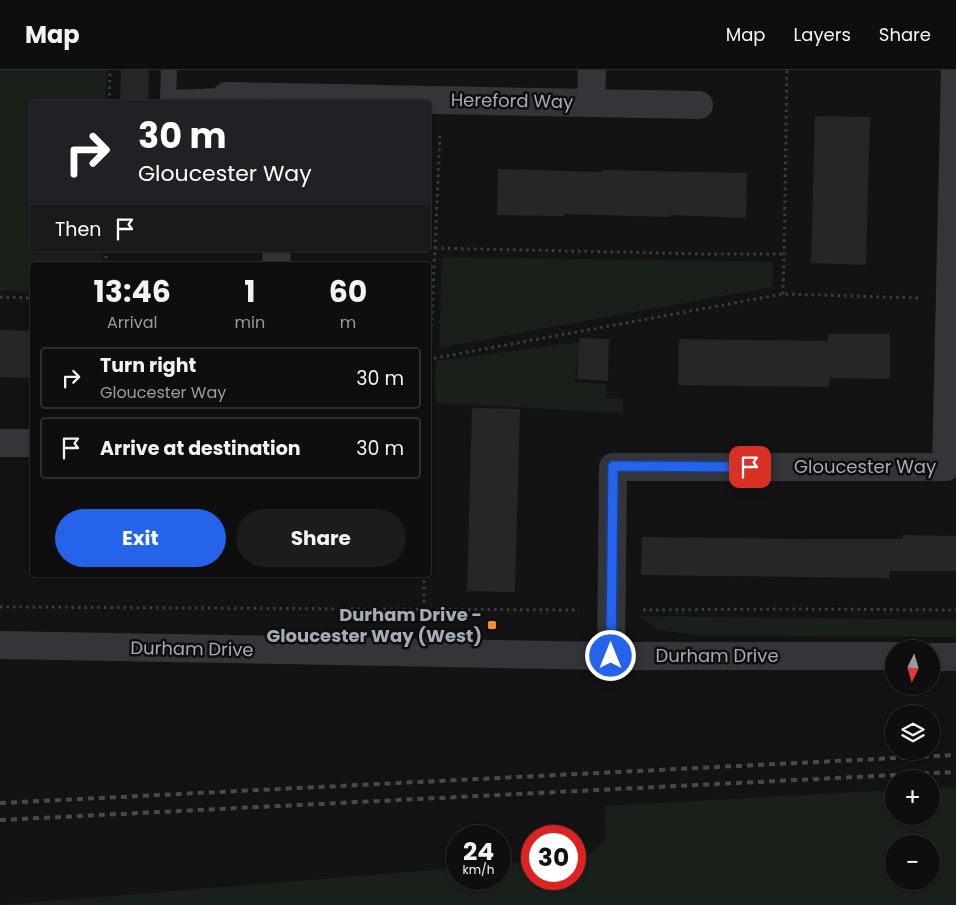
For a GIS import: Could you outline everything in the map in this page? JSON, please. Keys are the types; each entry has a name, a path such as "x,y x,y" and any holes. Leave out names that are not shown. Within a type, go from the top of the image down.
{"street":[{"name":"Hereford Way","path":"591,103 592,70"},
{"name":"Gloucester Way","path":"611,656 613,466 951,468 949,299 955,70"},
{"name":"Hereford Way","path":"226,96 282,100 441,100 699,105"},
{"path":"0,443 30,443"},
{"name":"Durham Drive","path":"0,645 611,656 885,656"},
{"path":"940,656 956,656"}],"lane":[{"path":"169,70 168,100 226,96"}],"path":[{"path":"109,100 110,70"},
{"path":"783,294 787,70"},
{"path":"431,337 441,100"},
{"path":"435,248 784,254"},
{"path":"431,359 783,294 949,299"},
{"path":"0,297 30,298"},
{"path":"424,577 424,609"},
{"path":"0,607 956,610"}],"shaded area":[{"path":"0,70 107,70 106,100 30,100 30,252 103,252 103,262 30,262 30,291 0,291"},
{"path":"442,257 773,262 772,287 439,348"},
{"path":"579,342 575,382 606,384 606,398 623,399 623,413 435,403 436,361"},
{"path":"639,616 956,620 956,637 695,635 658,630"},
{"path":"956,787 956,905 0,905 446,869 446,890 511,890 511,863 521,862 521,890 586,890 586,857 606,838 605,806 885,790 885,825 940,825 940,788"}],"building":[{"path":"121,70 149,70 148,100 120,100"},
{"path":"815,116 870,117 866,265 811,263"},
{"path":"498,169 747,173 746,218 670,215 670,217 564,214 564,216 497,215"},
{"path":"0,330 30,331 30,378 0,377"},
{"path":"828,334 890,334 890,379 829,378 829,387 678,385 679,339 828,341"},
{"path":"579,338 609,339 608,381 577,379"},
{"path":"472,408 520,409 515,592 467,591"},
{"path":"902,535 956,536 956,571 890,571 890,578 641,575 642,537 902,539"}],"railway":[{"path":"0,803 956,755"},
{"path":"0,820 956,772"}],"place":[{"name":"Durham Drive - Gloucester Way (West)","path":"492,625"}],"route":[{"path":"611,656 613,466 750,467"}]}
